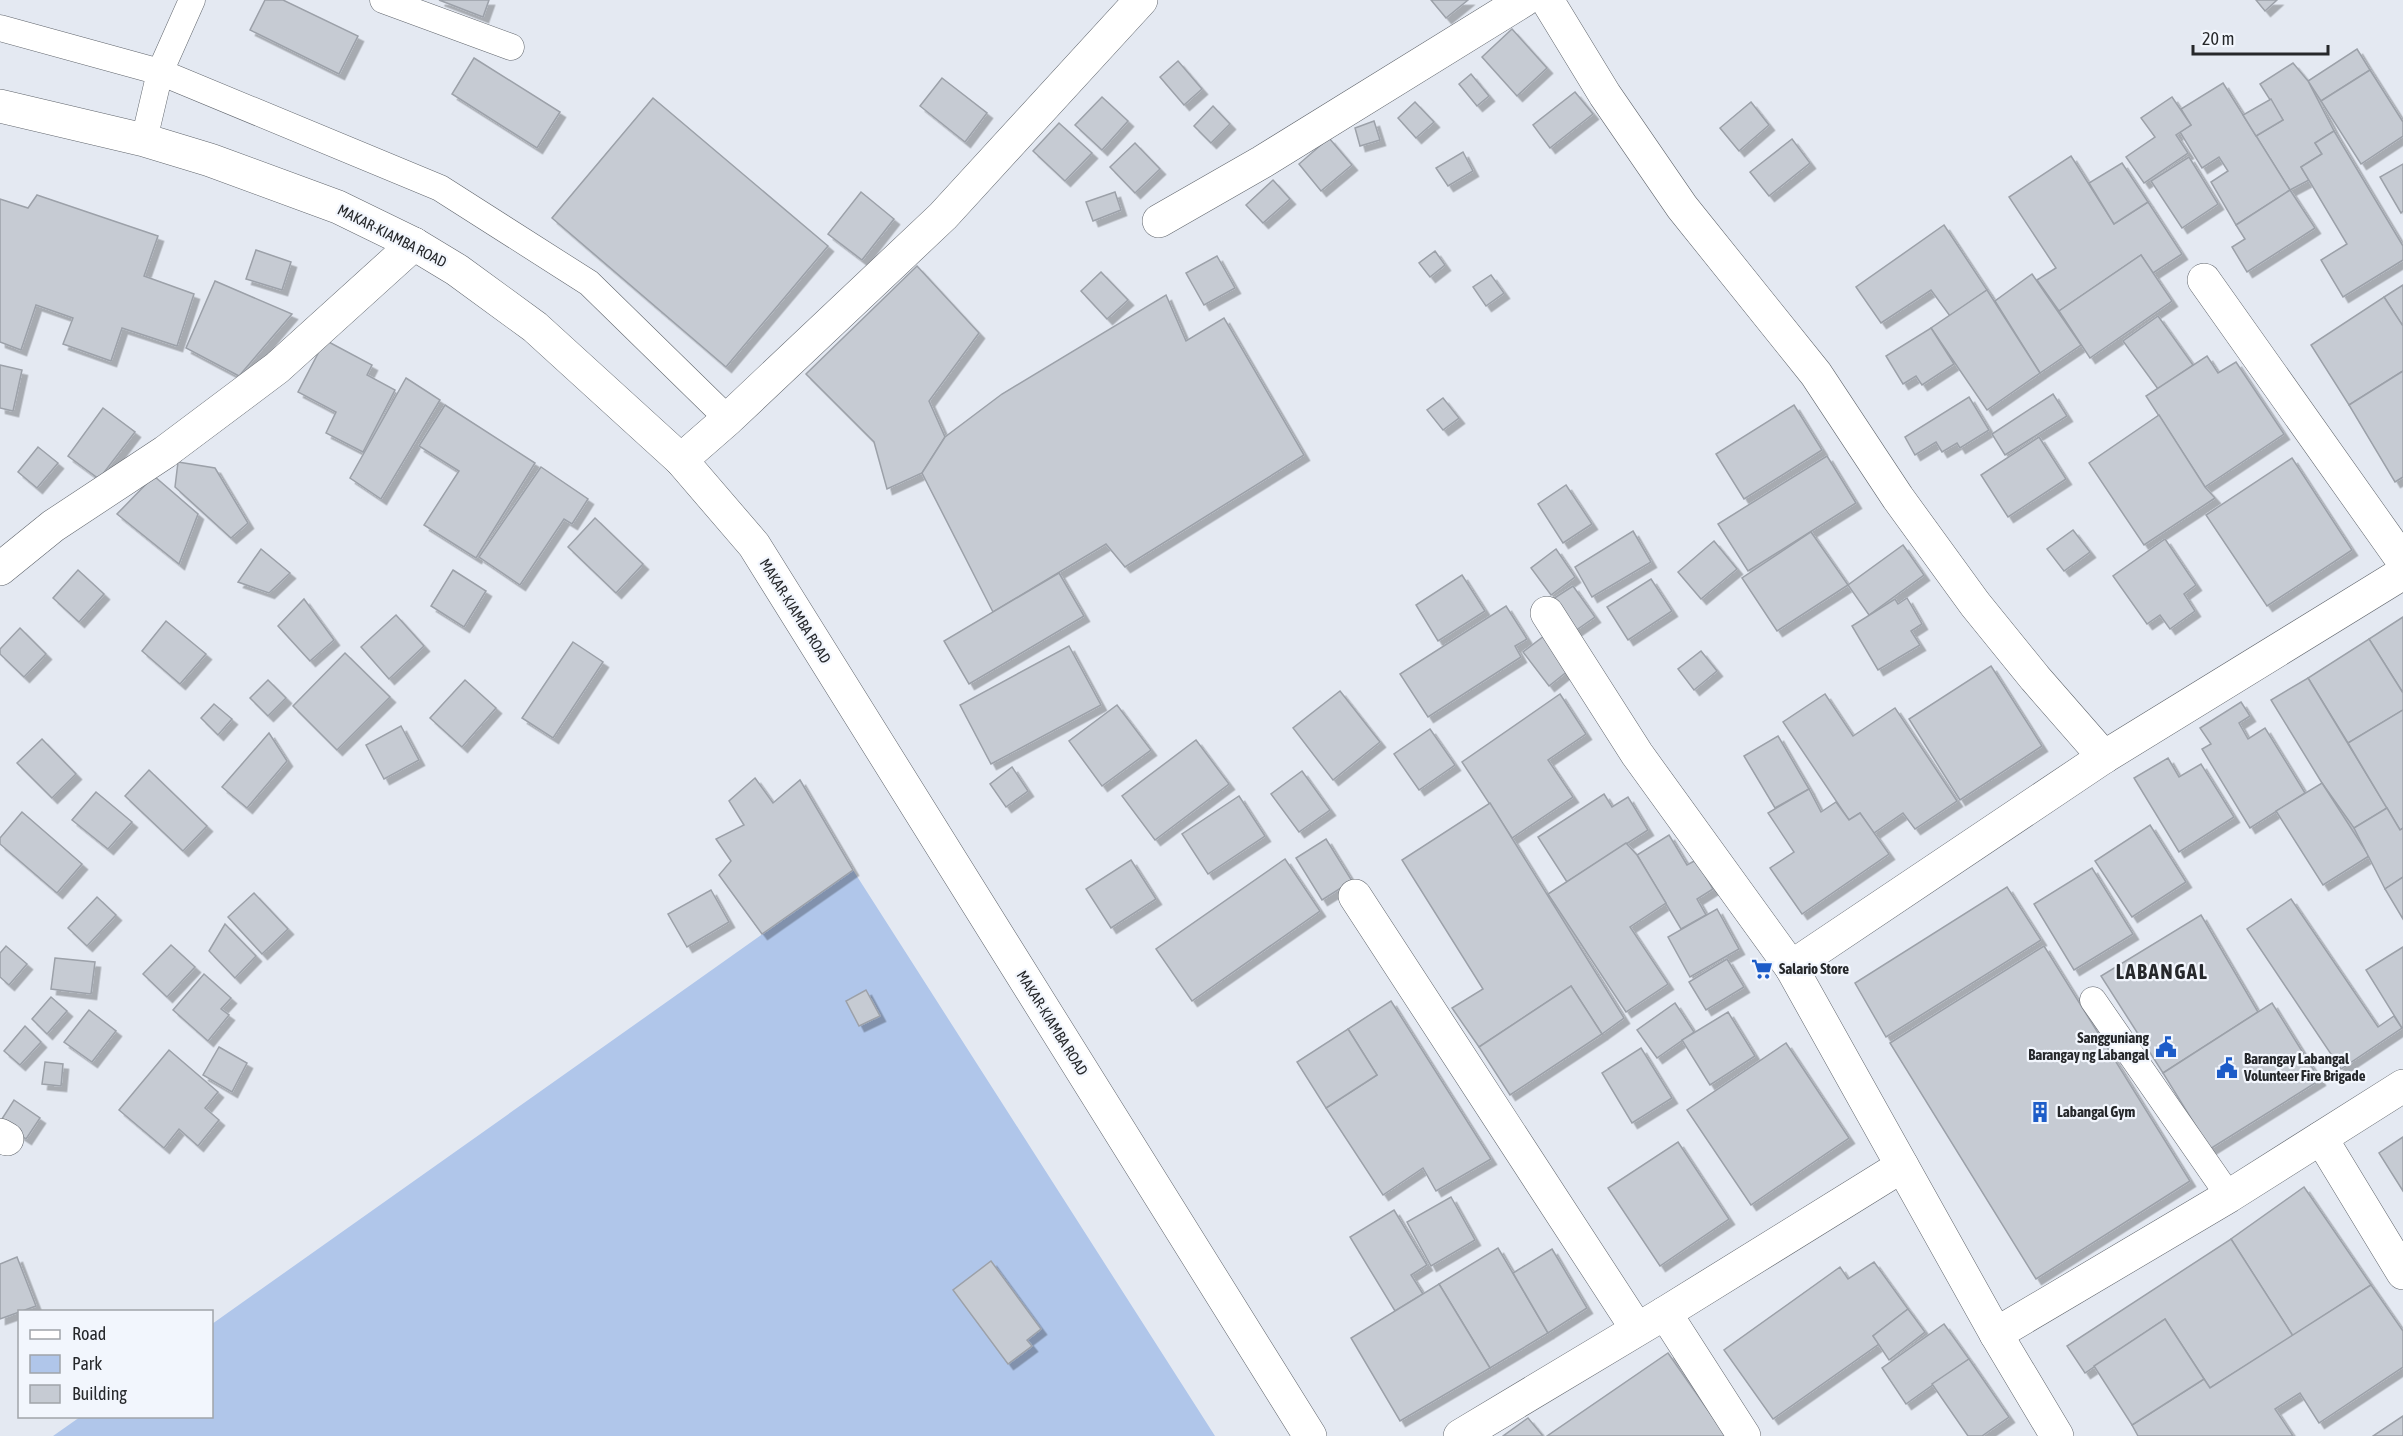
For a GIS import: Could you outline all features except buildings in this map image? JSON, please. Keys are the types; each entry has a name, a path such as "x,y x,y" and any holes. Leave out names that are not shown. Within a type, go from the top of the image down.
{"street":[{"path":"681,460 728,419 943,216 1141,0"},
{"path":"1159,221 1262,162 1524,0"},
{"path":"1546,0 1605,95 1682,207 1816,374 1898,498 1975,604 2035,678 2104,757"},
{"name":"MAKAR-KIAMBA ROAD","path":"0,106 144,140 210,160 338,207 414,243 457,270 535,327 681,460 754,545 1310,1436"},
{"path":"0,569 53,526 165,452 277,368 414,243"},
{"path":"2204,280 2403,561"},
{"path":"1791,967 2104,757 2403,573"},
{"path":"1547,613 1637,754 1791,967 1996,1334 2057,1436"},
{"path":"1355,896 1637,1329"},
{"path":"1996,1334 2229,1196 2403,1086"},
{"path":"2321,1138 2403,1273"},
{"path":"1460,1436 1665,1313 1902,1166"},
{"path":"1665,1313 1744,1436"}],"lane":[{"path":"144,140 160,72 192,0"},
{"path":"383,0 512,46"},
{"path":"0,28 160,72 440,188 589,283 728,419"},
{"path":"2093,1000 2229,1196"}],"green space":[{"path":"853,870 1215,1436 53,1436 79,1418 213,1418 213,1323"}],"place":[{"name":"Salario Store","path":"1762,969"},
{"name":"Sangguniang Barangay ng Labangal","path":"2166,1047"},
{"name":"Barangay Labangal Volunteer Fire Brigade","path":"2227,1068"},
{"name":"Labangal Gym","path":"2040,1112"}],"district":[{"name":"LABANGAL","path":"2162,972"}]}
